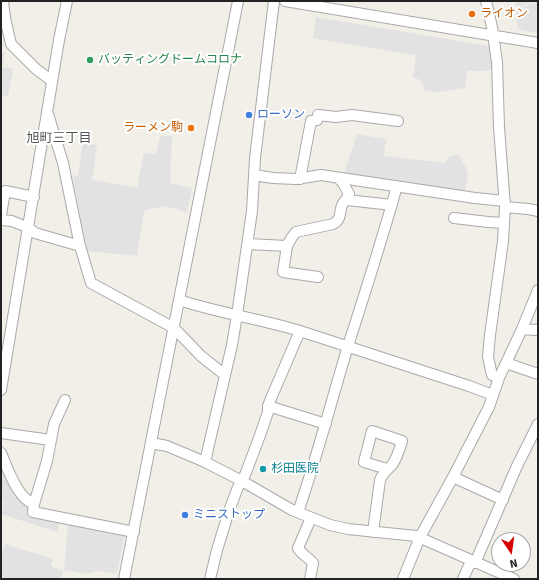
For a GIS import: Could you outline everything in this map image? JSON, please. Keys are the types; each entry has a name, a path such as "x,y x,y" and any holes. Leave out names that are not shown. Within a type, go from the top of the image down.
{"street":[{"path":"3,1 11,44 36,69 52,81"},
{"path":"1,390 29,228 52,81 67,1"},
{"path":"124,579 238,1"},
{"path":"205,462 237,315 248,244 253,203 254,175 274,1"},
{"path":"285,1 538,43"},
{"path":"486,1 497,62 499,127 505,204 503,241 488,357 492,375 499,378"},
{"path":"48,112 63,163 80,246 91,283 174,328 200,356 225,375"},
{"path":"300,179 312,121 317,120 318,115 336,117 352,115 398,121"},
{"path":"254,175 273,178 300,179 321,175 475,198 538,211"},
{"path":"318,277 283,272 287,246 296,232 333,224 340,218 343,203 347,200 349,194 344,183 338,178"},
{"path":"298,512 314,466 397,186"},
{"path":"1,215 5,191 34,197"},
{"path":"347,200 392,205"},
{"path":"454,218 504,223"},
{"path":"1,220 12,221 29,228 35,234 80,246"},
{"path":"248,244 287,246"},
{"path":"403,579 420,538 454,477 489,407 499,378 538,290"},
{"path":"179,300 300,331 348,348 469,386 493,396"},
{"path":"522,329 538,329"},
{"path":"210,579 229,511 259,438 268,412 268,406 300,331"},
{"path":"506,363 538,374"},
{"path":"65,400 54,424 45,467 33,512 134,532"},
{"path":"268,406 326,424"},
{"path":"463,579 473,562 503,500 517,466 538,424"},
{"path":"1,433 51,440"},
{"path":"152,443 167,446 205,462 242,480 311,518 336,526 373,532 416,536 509,578"},
{"path":"1,453 18,490 28,502 34,504"},
{"path":"373,532 380,480 383,473 387,469"},
{"path":"454,477 503,500"},
{"path":"310,579 313,563 301,554 298,548 311,518"}],"shaded area":[{"path":"515,1 538,1 517,7"},
{"path":"538,2 538,33 518,29 515,9"},
{"path":"316,17 489,46 493,69 484,71 467,71 465,88 439,92 424,90 422,82 413,78 416,55 313,38"},
{"path":"1,52 5,52 2,67 13,69 8,96 1,95"},
{"path":"357,134 386,139 384,156 445,163 450,156 459,155 467,170 468,176 465,191 344,173"},
{"path":"160,136 172,136 170,183 192,188 187,212 164,206 144,211 137,256 86,251 73,176 78,175 83,143 97,145 92,180 137,188 144,153 156,154"},
{"path":"1,461 21,501 28,506 28,516 59,520 58,532 1,514 4,502 1,501"},
{"path":"68,522 125,532 117,574 98,571 86,574 64,570"},
{"path":"5,544 53,559 51,566 63,571 61,579 1,579 1,557"}],"place":[{"name":"ライオン","path":"472,14"},
{"name":"バッティングドームコロナ","path":"90,60"},
{"name":"ローソン","path":"249,115"},
{"name":"ラーメン駒","path":"191,128"},
{"name":"杉田医院","path":"263,469"},
{"name":"ミニストップ","path":"185,515"}],"district":[{"name":"旭町三丁目","path":"59,139"}]}
